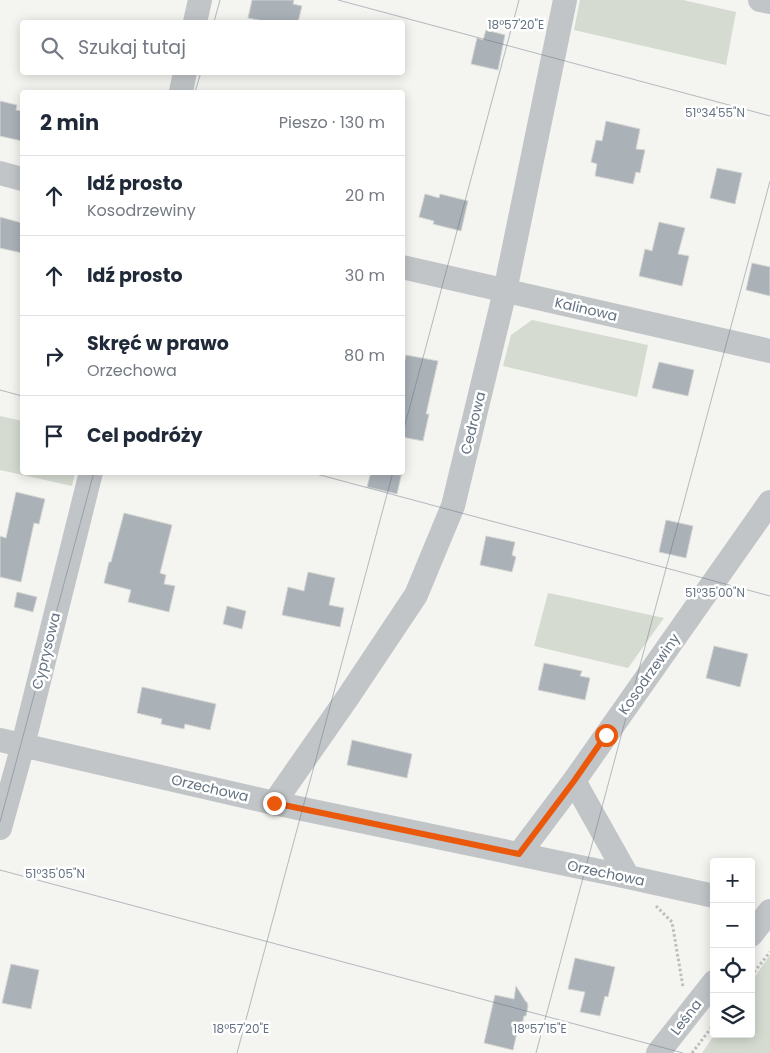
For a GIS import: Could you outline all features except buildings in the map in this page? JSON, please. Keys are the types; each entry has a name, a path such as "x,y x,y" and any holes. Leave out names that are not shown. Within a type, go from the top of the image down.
{"street":[{"path":"195,20 200,0"},
{"name":"Cedrowa","path":"274,803 416,595 453,506 505,291 565,0"},
{"path":"760,0 770,2"},
{"path":"181,90 184,75"},
{"path":"0,173 20,178"},
{"name":"Kalinowa","path":"405,268 770,351"},
{"name":"Cyprysowa","path":"0,828 11,742 90,475"},
{"name":"Kosodrzewiny","path":"519,854 574,781 770,502"},
{"name":"Orzechowa","path":"11,742 274,803 710,895"},
{"path":"574,781 628,877"},
{"path":"755,906 770,910 755,930"},
{"name":"Leśna","path":"658,1053 710,987"}],"path":[{"path":"653,903 672,922 687,1015"},
{"path":"755,971 770,952"},
{"path":"692,1053 710,1029"}],"shaded area":[{"path":"580,0 683,0 736,12 726,65 574,30"},
{"path":"532,320 648,345 637,397 503,366 511,335"},
{"path":"0,416 20,421 20,474 0,470"},
{"path":"22,475 75,475 72,486"},
{"path":"548,593 664,618 628,668 534,646"},
{"path":"770,955 770,1053 702,1053 712,1038 755,1038 755,976"}],"route":[{"path":"274,803 519,854 606,735"}]}
